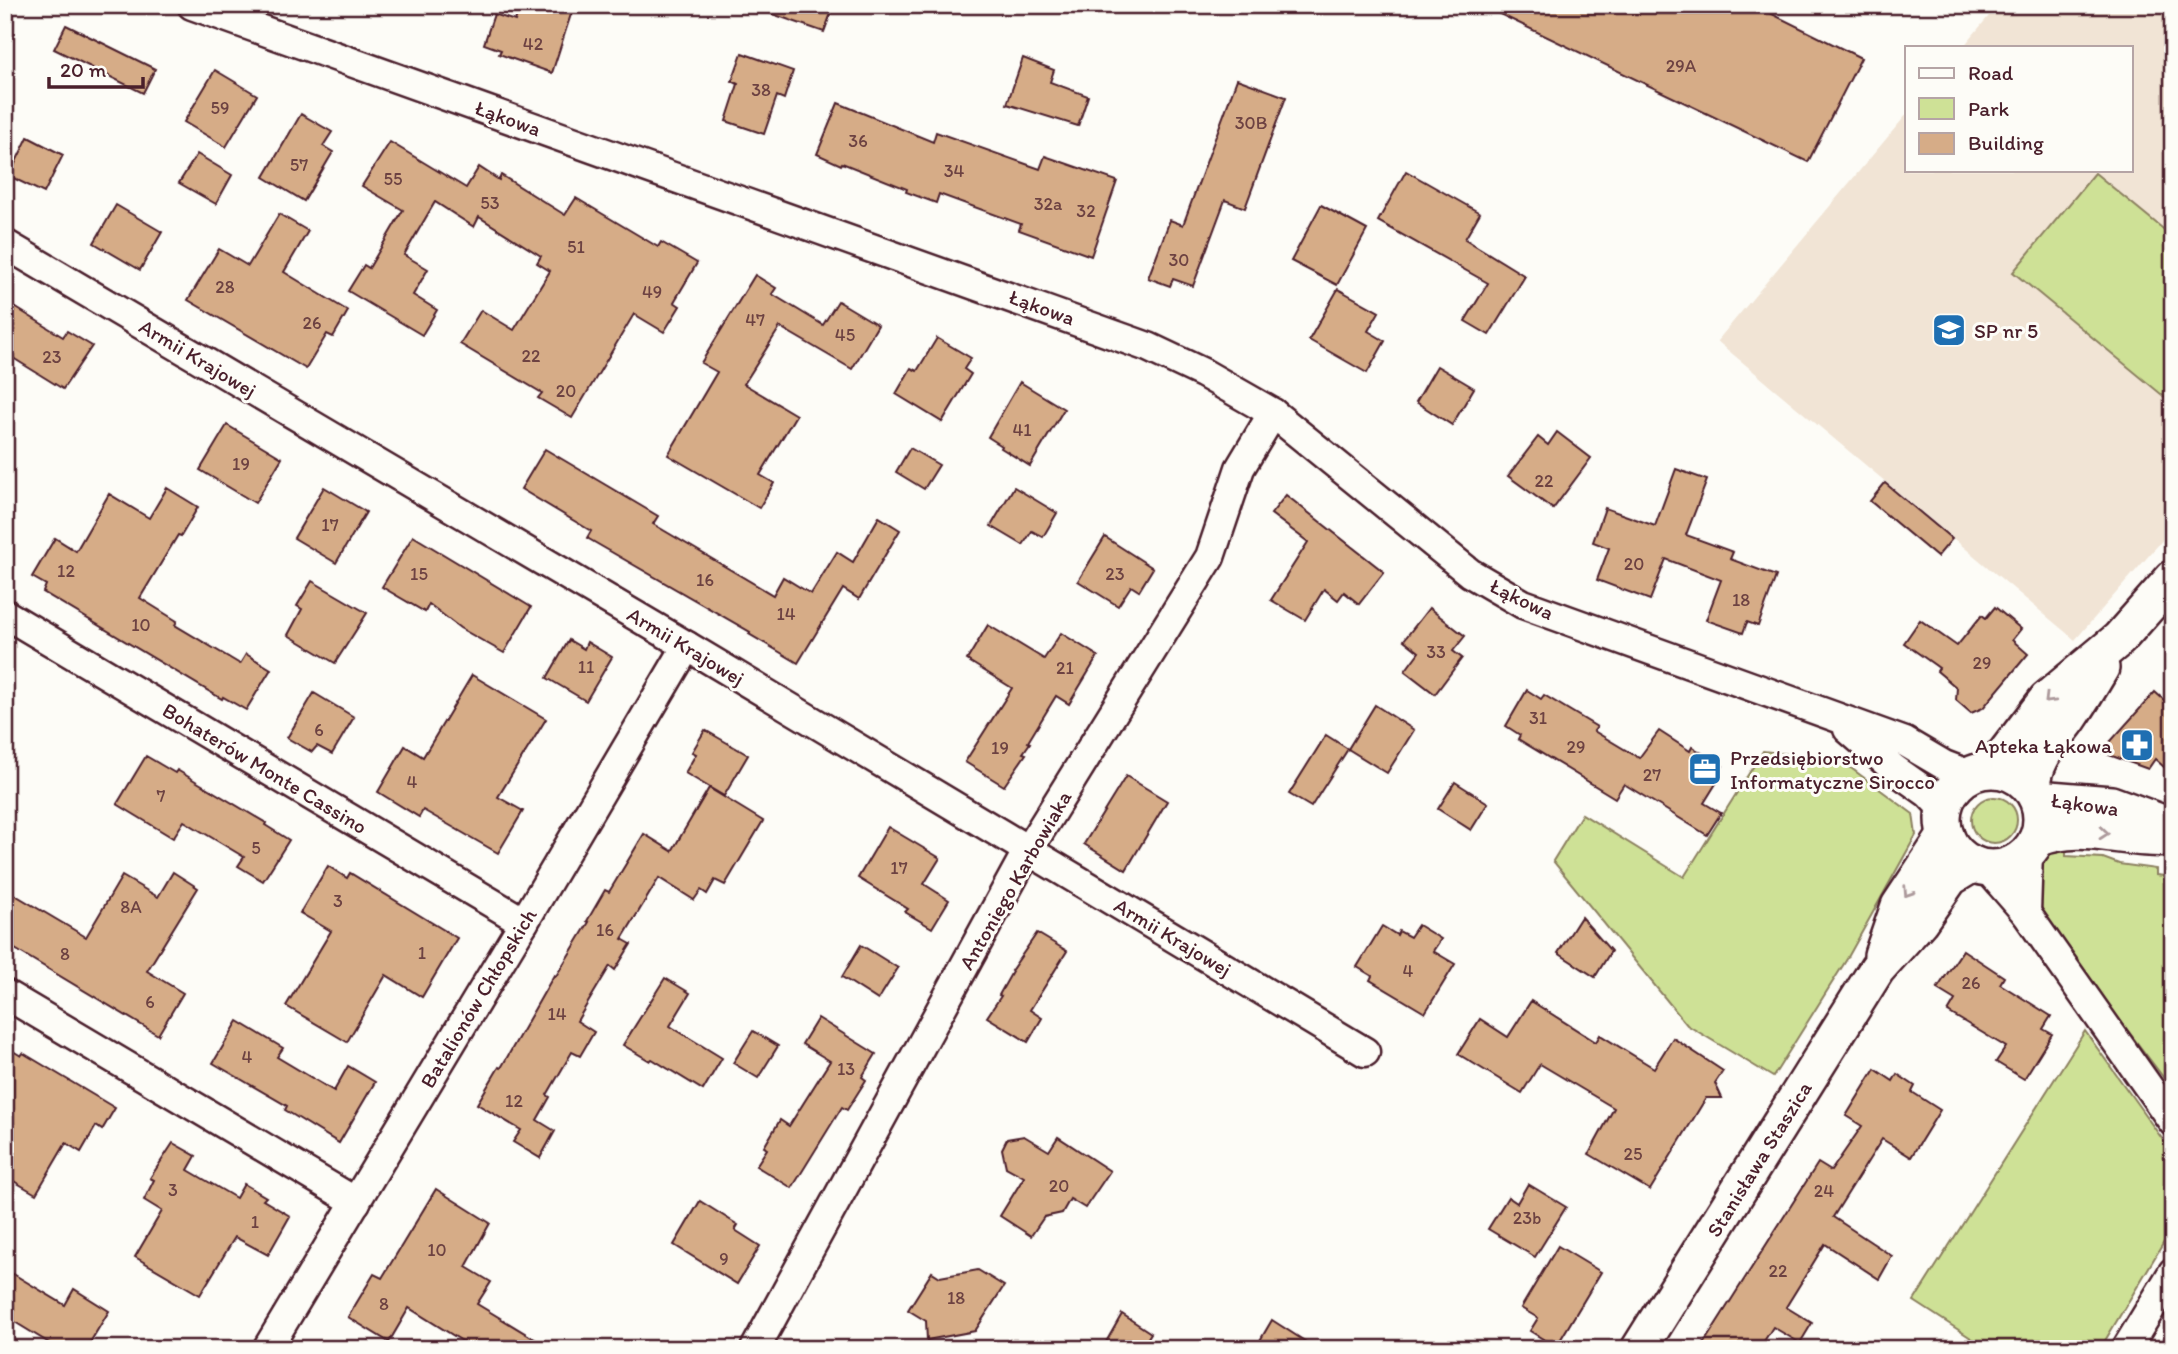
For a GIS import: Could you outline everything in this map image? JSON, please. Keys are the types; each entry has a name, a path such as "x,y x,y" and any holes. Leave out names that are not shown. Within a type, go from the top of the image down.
{"street":[{"name":"Łąkowa","path":"192,5 1148,347 1203,373 1273,413 1470,573 1523,604 1905,742 1944,765 1978,772"},
{"name":"Armii Krajowej","path":"5,244 687,646 1365,1052"},
{"name":"Antoniego Karbowiaka","path":"755,1349 1028,850 1210,557 1240,468 1273,413"},
{"path":"2173,578 2119,639 2047,699 2005,754 1953,789 1945,822 1956,852 1980,865 2030,917 2173,1122"},
{"name":"Bohaterów Monte Cassino","path":"5,614 524,922"},
{"path":"2030,917 2033,846 2041,814 2032,776 2039,760 2070,717 2119,639"},
{"name":"Batalionów Chłopskich","path":"267,1349 687,646"},
{"name":"Łąkowa","path":"1835,718 1894,769 1928,793 1945,822"},
{"path":"1978,772 2012,774 2024,780 2035,794"},
{"name":"Łąkowa","path":"2035,794 2110,804 2173,827"},
{"name":"Stanisława Staszica","path":"1877,969 1899,906 1945,822"},
{"name":"Łąkowa","path":"2033,846 2055,832 2173,838"},
{"path":"1980,865 2009,865 2033,846"},
{"name":"Stanisława Staszica","path":"1639,1349 1877,969 1920,921 1951,878 1980,865"},
{"path":"5,994 356,1202"},
{"path":"2126,1349 2173,1272"}],"shaded area":[{"name":"SP nr 5","path":"1998,5 2173,5 2173,528 2075,640 1717,341 1905,116 1905,172 2132,172 2132,46 1964,46"}],"green space":[{"path":"2095,173 2173,237 2173,404 2013,272"},
{"path":"1763,751 1840,760 1913,814 1916,835 1847,959 1773,1077 1687,1025 1553,861 1582,814 1684,877"},
{"path":"1994,797 2010,804 2017,820 2010,836 1994,843 1978,836 1971,820 1978,804"},
{"path":"2066,844 2066,856 2103,858 2119,864 2156,869 2156,875 2173,877 2173,1090 2044,918 2037,889 2039,869 2047,853"},
{"path":"2085,1031 2173,1154 2173,1227 2100,1349 1988,1349 1914,1301"}],"building":[{"path":"520,5 574,5 552,73 499,54 501,50 484,44 494,14 515,21"},
{"path":"758,5 834,5 824,32 758,9"},
{"path":"1481,5 1754,5 1861,58 1808,162"},
{"path":"66,25 155,69 143,93 54,49"},
{"path":"742,53 793,71 784,99 777,96 764,134 726,121 738,84 732,81"},
{"path":"1023,58 1054,70 1050,82 1088,96 1078,126 1007,104"},
{"path":"215,70 257,95 226,147 184,122"},
{"path":"1237,79 1286,97 1245,208 1225,200 1193,286 1173,279 1170,286 1148,278 1170,220 1183,225"},
{"path":"838,103 933,142 936,132 1040,169 1045,156 1117,181 1091,256 1019,230 1021,224 939,194 936,203 817,154"},
{"path":"301,114 332,132 323,146 333,152 304,201 264,177"},
{"path":"28,137 63,155 44,193 9,176"},
{"path":"390,142 466,188 479,167 499,180 501,175 565,215 576,198 658,247 661,242 697,263 674,302 680,306 664,332 634,314 572,418 538,398 542,393 460,344 481,310 514,330 550,271 537,263 541,256 479,217 474,227 435,202 404,255 428,269 413,295 437,310 422,335 348,291 364,265 369,268 403,210 362,186"},
{"path":"197,154 232,175 216,204 179,183"},
{"path":"1406,171 1480,213 1465,239 1525,276 1489,335 1465,321 1488,283 1378,221"},
{"path":"116,205 162,232 140,270 94,243"},
{"path":"1321,205 1367,230 1337,285 1291,261"},
{"path":"279,214 308,231 284,272 348,311 333,337 327,334 306,369 188,300 219,249 248,266"},
{"path":"755,275 776,288 772,294 823,325 838,301 878,325 852,369 780,327 744,384 796,415 760,475 774,483 759,508 668,455 717,372 701,363"},
{"path":"1338,289 1379,312 1368,331 1385,341 1367,373 1309,340"},
{"path":"5,301 63,337 67,331 92,346 63,389 5,353"},
{"path":"937,338 971,358 964,369 971,374 942,422 896,394 911,368 917,371"},
{"path":"1437,366 1474,388 1452,425 1416,402"},
{"path":"1020,382 1064,409 1030,466 988,437"},
{"path":"227,425 282,458 255,503 200,470"},
{"path":"1557,432 1591,458 1553,509 1508,476 1538,437 1548,445"},
{"path":"910,448 939,465 924,489 896,472"},
{"path":"545,449 658,516 653,524 773,595 783,577 811,594 837,552 853,562 879,517 900,530 859,599 843,589 798,663 749,634 750,632 587,538 591,531 521,489"},
{"path":"1676,469 1707,480 1686,535 1733,552 1730,559 1776,576 1758,626 1747,622 1743,633 1706,620 1721,580 1666,559 1650,600 1597,580 1609,548 1593,542 1605,508 1655,526"},
{"path":"1885,483 1952,539 1937,557 1870,501"},
{"path":"324,487 366,512 336,563 294,538"},
{"path":"1014,487 1057,513 1043,537 1032,531 1023,545 991,526"},
{"path":"167,488 198,507 140,598 177,621 175,625 240,664 246,654 271,669 246,710 223,697 222,699 43,592 46,585 32,577 55,538 76,551 109,494 149,518"},
{"path":"1286,495 1384,572 1359,604 1344,592 1338,600 1324,589 1305,620 1271,600 1308,542 1271,514"},
{"path":"413,536 531,607 504,653 460,628 429,604 425,612 382,587"},
{"path":"1105,537 1153,568 1139,591 1131,586 1118,606 1078,581"},
{"path":"312,581 367,613 335,663 288,635 302,609 297,606"},
{"path":"1995,607 2021,629 2012,640 2028,654 1983,708 1971,713 1956,700 1957,688 1937,671 1939,668 1904,643 1920,620 1957,646 1982,615 1986,618"},
{"path":"1429,608 1465,636 1453,651 1462,658 1435,694 1405,671 1419,652 1404,640"},
{"path":"988,625 1044,659 1061,633 1098,656 1069,704 1056,696 1028,742 1030,743 1023,753 1026,754 1004,786 965,762 1012,688 967,660"},
{"path":"569,640 584,649 587,642 612,657 586,701 547,678"},
{"path":"472,675 546,719 498,797 523,811 498,853 423,810 419,817 378,792 405,746 423,757"},
{"path":"1527,690 1541,699 1544,695 1597,727 1594,731 1639,758 1659,731 1690,751 1692,747 1723,766 1704,803 1721,813 1707,835 1624,784 1615,798 1518,739 1520,735 1506,726"},
{"path":"2155,692 2173,708 2173,775 2155,759 2148,769 2101,752"},
{"path":"314,693 354,717 332,754 317,746 312,752 287,738"},
{"path":"1375,705 1414,730 1387,773 1348,749"},
{"path":"705,730 748,755 724,796 685,773 696,754 692,752"},
{"path":"1326,735 1348,749 1311,807 1289,794"},
{"path":"146,756 175,773 177,770 266,823 265,825 289,840 263,881 238,866 244,857 184,821 173,838 117,804"},
{"path":"1126,776 1167,801 1126,870 1084,844"},
{"path":"1455,782 1488,803 1471,830 1438,809"},
{"path":"709,788 763,821 725,885 715,880 707,894 701,890 694,900 659,878 622,939 631,944 615,970 610,966 577,1021 594,1032 580,1056 572,1052 547,1095 550,1097 537,1120 555,1131 540,1158 513,1142 521,1130 477,1104 589,922 587,921 605,890 609,892 644,834 672,851"},
{"path":"888,827 940,858 924,884 949,900 932,928 905,912 908,909 858,878"},
{"path":"328,866 347,878 350,873 457,938 422,997 386,975 347,1042 286,1006 331,931 300,913"},
{"path":"173,872 198,888 147,971 183,993 158,1035 5,943 5,889 86,937 122,876 158,897"},
{"path":"1581,917 1611,951 1595,977 1558,953"},
{"path":"1418,925 1441,939 1433,951 1455,964 1425,1013 1370,980 1372,976 1357,967 1382,926 1397,935 1399,931 1410,937"},
{"path":"1037,933 1067,951 1030,1010 1042,1018 1028,1042 987,1017 1001,996 999,995 1011,971"},
{"path":"861,945 898,968 878,1000 842,977"},
{"path":"1963,950 2004,977 2000,984 2051,1016 2043,1029 2052,1034 2024,1079 1996,1062 2006,1047 1948,1012 1955,1000 1937,989"},
{"path":"665,978 690,993 670,1026 722,1058 703,1090 623,1045"},
{"path":"1531,1001 1596,1042 1600,1035 1654,1068 1673,1038 1723,1071 1715,1083 1722,1098 1706,1098 1650,1190 1589,1154 1614,1108 1540,1064 1522,1093 1458,1054 1480,1019 1508,1037"},
{"path":"818,1018 876,1054 862,1077 866,1080 847,1110 842,1107 792,1188 756,1166 780,1120 789,1126 830,1061 802,1044"},
{"path":"238,1021 283,1048 277,1057 334,1091 348,1066 375,1082 339,1143 285,1110 287,1106 213,1063"},
{"path":"753,1031 778,1046 758,1078 733,1063"},
{"path":"5,1046 21,1056 23,1053 115,1108 102,1130 96,1126 81,1152 66,1143 36,1194 5,1176"},
{"path":"1875,1069 1893,1081 1897,1074 1915,1086 1912,1092 1940,1110 1911,1157 1882,1139 1833,1217 1892,1256 1879,1279 1825,1244 1786,1307 1812,1323 1800,1343 1773,1327 1759,1349 1700,1349 1818,1163 1831,1171 1862,1126 1846,1116"},
{"path":"1024,1136 1049,1151 1058,1137 1110,1171 1085,1208 1070,1199 1062,1213 1044,1217 1031,1236 1000,1216 1024,1177 1006,1167 1002,1149 1007,1139"},
{"path":"173,1143 196,1156 188,1170 236,1198 244,1184 266,1197 263,1200 290,1216 268,1255 235,1237 200,1295 135,1257 162,1211 144,1200 154,1180 150,1178"},
{"path":"1528,1184 1566,1207 1535,1257 1488,1229 1508,1197 1517,1203"},
{"path":"436,1189 490,1223 466,1267 491,1282 477,1304 551,1349 475,1349 409,1308 389,1342 348,1317 374,1274 382,1278"},
{"path":"700,1201 738,1225 735,1230 760,1246 737,1284 674,1245"},
{"path":"1558,1246 1601,1272 1556,1347 1530,1331 1538,1318 1521,1308"},
{"path":"5,1269 65,1305 74,1289 109,1311 86,1349 59,1349 5,1316"},
{"path":"978,1270 1004,1286 975,1331 927,1340 926,1321 908,1310 932,1272 940,1277"},
{"path":"1122,1314 1151,1333 1141,1349 1102,1349"},
{"path":"1272,1320 1317,1349 1255,1349"}],"place":[{"name":"SP nr 5","path":"1949,330"},
{"name":"Apteka Łąkowa","path":"2137,745"},
{"name":"Przedsiębiorstwo Informatyczne Sirocco","path":"1705,769"}]}
